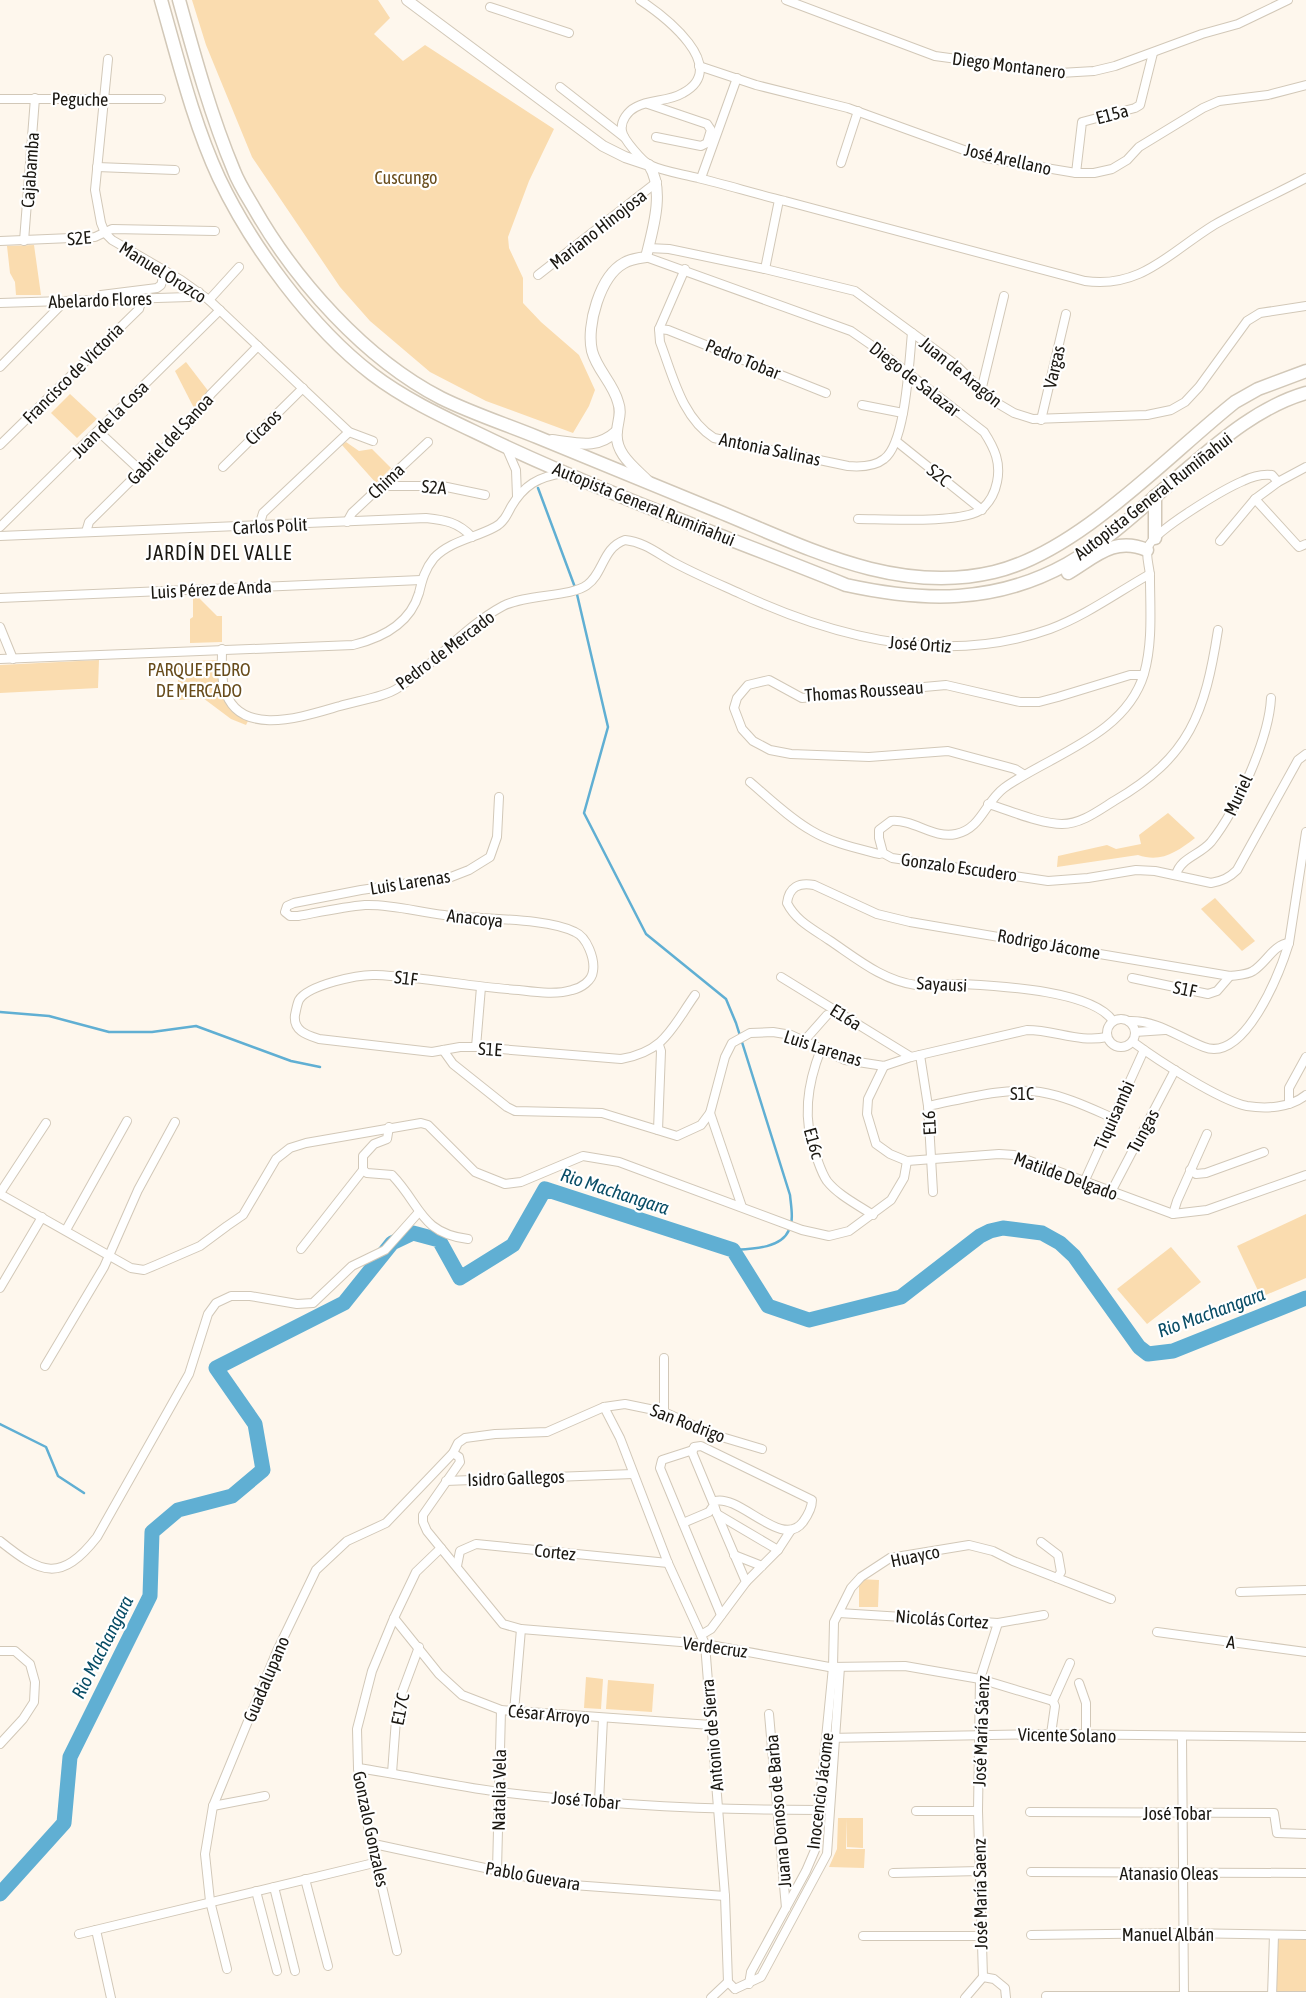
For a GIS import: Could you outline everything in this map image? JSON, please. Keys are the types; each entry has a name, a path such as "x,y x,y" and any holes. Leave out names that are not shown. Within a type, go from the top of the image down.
{"highway":[{"name":"Autopista General Rumiñahui","path":"160,0 191,103 219,178 253,238 306,309 343,350 374,376 435,414 565,473 846,585 886,594 925,598 967,596 1014,585 1067,564 1093,547 1213,446 1272,406 1306,393"},
{"name":"Autopista General Rumiñahui","path":"179,0 206,97 235,175 266,230 311,290 355,336 385,361 439,397 868,570 915,578 971,576 1014,567 1046,552 1107,509 1235,402 1258,389 1306,371"},
{"path":"1155,496 1155,538"},
{"path":"1014,585 1050,581 1114,546 1127,544 1147,550"}],"street":[{"path":"407,0 603,146 625,157 1085,281 1112,282 1144,272 1214,225 1306,178"},
{"path":"624,137 622,132 624,118 635,107 646,103 668,100 691,88 700,73 698,60 684,36 671,23 640,0"},
{"name":"Diego Montanero","path":"786,0 797,2 935,56 1026,70 1060,73 1094,71 1153,53 1202,34 1238,24 1285,1"},
{"path":"490,7 568,33"},
{"name":"E15a","path":"1076,174 1082,122 1135,108 1140,104 1153,53"},
{"name":"Manuel Orozco","path":"108,59 97,168 96,202 105,233 129,251 200,292 349,432 373,440"},
{"name":"José Arellano","path":"699,66 858,111 986,158 1076,174 1094,173 1112,168 1128,160 1139,147 1203,108 1219,101 1268,95 1306,85"},
{"path":"701,178 737,78"},
{"name":"Mariano Hinojosa","path":"560,87 624,137 649,165 657,182 647,252"},
{"name":"Peguche","path":"0,98 161,99"},
{"name":"Cajabamba","path":"24,241 35,98"},
{"path":"646,103 707,124 711,130 707,143 701,146 656,137"},
{"path":"841,163 858,111"},
{"path":"97,168 175,170"},
{"name":"Mariano Hinojosa","path":"538,276 657,182"},
{"path":"765,268 779,200"},
{"name":"S2E","path":"0,242 95,237 117,229 216,230"},
{"name":"Juan de Aragón","path":"647,252 669,250 765,268 855,291 956,366 981,391 1014,413 1042,420 1147,415 1171,410 1185,402 1194,392 1247,321 1260,313 1306,306"},
{"path":"647,252 624,262 609,277 590,325 594,359 619,403 620,418 617,431 622,454 650,483"},
{"name":"Diego de Salazar","path":"647,252 685,269 851,331 877,349 984,432 995,450 1000,470 995,492 982,510"},
{"path":"210,300 239,267"},
{"path":"659,329 685,269"},
{"path":"82,300 157,288 161,285 165,272"},
{"name":"Abelardo Flores","path":"0,304 189,297 200,292"},
{"path":"981,391 1004,296"},
{"name":"Francisco de Victoria","path":"0,445 139,309 142,299"},
{"path":"1,365 66,301"},
{"name":"Juan de la Cosa","path":"0,527 220,310"},
{"name":"Vargas","path":"1042,420 1066,314"},
{"name":"Antonia Salinas","path":"659,329 660,342 685,405 701,430 714,438 860,467 884,459 893,450 903,413 912,333"},
{"name":"Pedro Tobar","path":"659,329 668,330 826,393"},
{"name":"Gabriel del Sanoa","path":"86,532 89,522 191,421 212,394 258,346"},
{"name":"Cicaos","path":"223,467 303,388"},
{"path":"862,405 903,413"},
{"path":"98,430 141,471"},
{"path":"542,440 593,444 607,440 617,431"},
{"path":"259,526 263,513 349,432"},
{"name":"S2C","path":"896,441 982,510"},
{"name":"Chima","path":"348,522 352,513 428,442"},
{"path":"505,445 516,470 517,497"},
{"path":"1220,541 1255,499 1278,482 1306,467"},
{"path":"0,660 353,644 369,641 392,630 409,613 429,565 442,551 502,522 526,486 538,479 565,473"},
{"path":"1147,550 1155,538 1171,524 1242,481 1263,474 1272,475 1278,482"},
{"name":"S2A","path":"383,486 442,486 485,495"},
{"path":"1255,499 1296,545 1300,547 1306,544"},
{"path":"858,519 948,518 982,510"},
{"name":"Carlos Polit","path":"0,536 435,519 462,527 472,537"},
{"name":"Pedro de Mercado","path":"222,649 224,688 233,705 247,716 256,719 273,721 290,719 396,690 488,615 505,605 540,595 570,591 587,585 609,551 618,542 634,541 688,569"},
{"name":"Gonzalo Escudero","path":"1147,550 1150,574 1151,640 1144,676 1132,698 1108,725 1072,749 1024,774 1001,791 988,804 973,826 955,834 930,831 911,822 890,821 880,830 879,838 883,853 892,858 1048,881 1088,878 1136,870 1176,875 1211,883 1229,877 1250,850 1298,760 1306,754"},
{"name":"José Ortiz","path":"688,569 744,596 815,622 867,639 923,647 966,647 1014,639 1051,628 1150,574"},
{"name":"Luis Pérez de Anda","path":"0,598 422,580"},
{"path":"0,627 13,659"},
{"path":"988,804 1062,824 1087,817 1140,786 1181,745 1195,721 1210,680 1218,630"},
{"name":"Thomas Rousseau","path":"1024,774 1015,768 948,751 869,757 791,754 770,750 753,741 742,729 736,717 736,698 748,685 769,680 802,698 940,685 1020,702 1039,702 1130,675 1144,676"},
{"name":"Muriel","path":"1176,875 1178,868 1183,862 1210,844 1229,817 1264,735 1270,717 1271,698"},
{"path":"750,782 794,820 813,832 833,841 878,854 883,853"},
{"name":"Luis Larenas","path":"298,916 290,916 285,912 287,906 361,890 451,877 469,870 490,857 497,837 499,797"},
{"path":"1129,1021 1136,1032 1133,1042 1125,1047 1116,1047 1107,1037 1109,1026 1113,1021 1124,1019 1157,1024 1166,1030 1207,1048 1219,1048 1232,1044 1254,1020 1284,961 1290,943 1306,832"},
{"name":"Rodrigo Jácome","path":"803,883 814,885 877,914 910,922 1230,976 1251,972 1265,962 1279,946 1290,943"},
{"name":"Sayausi","path":"803,883 794,888 788,895 787,903 791,912 799,920 873,970 916,985 960,984 1060,994 1100,1009 1113,1021"},
{"name":"Anacoya","path":"298,916 366,905 396,906 444,915 559,926 578,932 588,946 593,963 593,972 590,980 571,991"},
{"name":"S1F","path":"319,1039 302,1033 297,1026 295,1018 299,1001 312,990 339,980 374,974 481,988 548,992 571,991"},
{"name":"S1F","path":"1132,978 1208,994 1217,991 1230,976"},
{"name":"E16a","path":"781,977 911,1057"},
{"path":"476,1047 481,988"},
{"path":"658,1130 661,1051 659,1045 695,994"},
{"path":"804,1041 827,1015"},
{"name":"Luis Larenas","path":"710,1113 726,1057 736,1042 750,1033 774,1032 791,1035 845,1060 884,1066 911,1057 1027,1030 1043,1030 1083,1040 1107,1037"},
{"path":"1136,1032 1166,1030"},
{"name":"S1E","path":"319,1039 432,1052 460,1047 476,1047 621,1059 641,1056 659,1045"},
{"path":"1133,1042 1175,1070 1232,1101 1246,1106 1269,1108 1289,1104 1305,1097"},
{"name":"E16c","path":"821,1049 807,1096 807,1122 810,1141 827,1181 847,1198 873,1215"},
{"path":"443,1050 446,1057 453,1064 507,1108 515,1111 602,1113 677,1136 700,1125 710,1113"},
{"name":"Tiquisambi","path":"1085,1180 1144,1050"},
{"name":"E16","path":"920,1055 928,1106 932,1192"},
{"path":"1289,1104 1289,1088 1306,1056"},
{"path":"46,1123 0,1194 131,1268 144,1270 200,1246 243,1215 276,1159 290,1148 414,1123 428,1125 475,1172 505,1184 521,1182 583,1156 619,1162 784,1223 829,1236 849,1231 873,1215 891,1200 904,1178 907,1161 890,1154 876,1144 867,1114 868,1099 884,1066"},
{"name":"Tungas","path":"1111,1192 1175,1070"},
{"name":"S1C","path":"928,1106 1022,1090 1042,1092 1073,1101 1113,1118"},
{"path":"710,1113 742,1206"},
{"path":"66,1230 127,1121"},
{"path":"45,1366 109,1256 138,1190 175,1122"},
{"path":"301,1249 363,1170 363,1156 374,1144 382,1143 387,1139 389,1128"},
{"path":"1173,1214 1190,1170 1207,1134"},
{"path":"1190,1170 1196,1174 1206,1173 1264,1152"},
{"name":"Matilde Delgado","path":"907,1161 1014,1155 1173,1214 1206,1210 1306,1175"},
{"path":"363,1170 367,1173 392,1174 429,1225 435,1229 468,1239"},
{"path":"0,1541 39,1568 53,1568 70,1564 83,1554 97,1537 189,1374 208,1314 216,1303 231,1296 250,1296 297,1304 312,1303 352,1266 385,1250 419,1212"},
{"path":"0,1288 42,1217"},
{"path":"664,1358 664,1412"},
{"name":"San Rodrigo","path":"452,1453 458,1443 465,1438 495,1434 547,1432 604,1407 625,1404 664,1412 715,1435 762,1448"},
{"name":"Antonio de Sierra","path":"604,1407 620,1438 668,1563 705,1644 725,1896 728,1982"},
{"path":"700,1635 711,1629 722,1615 746,1582 778,1550 791,1530 799,1526 805,1519 812,1500 701,1446 694,1447 693,1450 662,1460 660,1463 662,1474 722,1615"},
{"path":"693,1450 716,1514 746,1582"},
{"path":"446,1481 460,1462 459,1457 452,1453"},
{"name":"Guadalupano","path":"228,1969 210,1902 205,1854 213,1806 276,1651 316,1570 347,1541 386,1523 452,1453"},
{"name":"Isidro Gallegos","path":"423,1522 423,1515 446,1481 633,1474"},
{"path":"683,1523 709,1512 715,1501 727,1502 780,1528 791,1530"},
{"path":"716,1514 778,1550"},
{"name":"Verdecruz","path":"423,1522 427,1531 503,1624 520,1629 705,1644 837,1667 905,1666 980,1679 1053,1701"},
{"path":"1041,1542 1058,1555 1061,1572 1057,1578"},
{"name":"Cortez","path":"457,1566 460,1551 476,1544 668,1563"},
{"name":"Huayco","path":"839,1612 861,1577 890,1558 969,1545 993,1551 1012,1561 1111,1599"},
{"name":"Gonzalo Gonzales","path":"397,1951 364,1805 358,1768 357,1729 372,1671 394,1618 416,1572 441,1548"},
{"path":"734,1555 762,1566"},
{"path":"1240,1592 1306,1590"},
{"name":"Nicolás Cortez","path":"839,1612 998,1623 1044,1615"},
{"name":"Inocencio Jácome","path":"736,1989 761,1977 827,1854 837,1667 834,1622 839,1612"},
{"name":"César Arroyo","path":"394,1618 439,1674 462,1695 501,1710 711,1725"},
{"name":"José María Sáenz","path":"978,1811 980,1679 998,1623"},
{"path":"514,1712 520,1629"},
{"name":"A","path":"1157,1632 1306,1652"},
{"name":"E17C","path":"392,1773 397,1706 418,1647"},
{"path":"0,1651 15,1651 30,1664 34,1682 34,1702 23,1719 0,1744"},
{"path":"1051,1734 1055,1706 1053,1701 1070,1663"},
{"path":"1078,1683 1086,1704 1086,1736"},
{"name":"Natalia Vela","path":"497,1870 501,1710"},
{"name":"Juana Donoso de Barba","path":"769,1714 786,1908"},
{"path":"599,1802 603,1718"},
{"name":"Vicente Solano","path":"832,1738 1051,1734 1086,1736 1306,1737"},
{"path":"1182,1736 1184,1997"},
{"name":"Inocencio Jácome","path":"749,1984 751,1972 756,1961 786,1908 815,1850 818,1810 832,1738"},
{"name":"José Tobar","path":"358,1768 498,1792 599,1802 718,1810 818,1810"},
{"path":"213,1806 266,1796"},
{"path":"916,1811 978,1811"},
{"name":"José María Saenz","path":"978,1811 980,1936 983,1977"},
{"name":"José Tobar","path":"1030,1812 1274,1813 1277,1833 1306,1834"},
{"name":"Pablo Guevara","path":"374,1844 559,1884 725,1896"},
{"path":"79,1934 378,1862"},
{"path":"893,1873 980,1871"},
{"name":"Atanasio Oleas","path":"1031,1872 1306,1873"},
{"path":"305,1879 328,1966"},
{"path":"274,1886 295,1971"},
{"path":"256,1891 276,1971"},
{"path":"96,1930 110,1998"},
{"name":"Manuel Albán","path":"1031,1935 1183,1933 1306,1935"},
{"path":"1272,1996 1274,1935"},
{"path":"863,1936 980,1936"},
{"path":"756,1961 769,1963"},
{"path":"965,1998 983,1977 994,1979 1005,1988 1006,1998"},
{"path":"711,1998 728,1982 736,1989 734,1998"},
{"path":"1046,1996 1306,1996"}],"green space":[{"name":"Cuscungo","path":"192,0 378,0 390,18 374,34 403,61 425,45 554,129 529,181 508,237 509,248 523,278 523,303 541,322 579,355 595,390 589,406 573,433 486,401 430,372 370,321 340,287 252,157 206,45"},
{"path":"34,245 41,295 16,295 15,282 10,273 7,246"},
{"path":"186,362 209,392 196,412 175,371"},
{"path":"70,394 97,419 77,438 51,413"},
{"path":"346,442 359,451 372,449 391,468 376,483 342,445"},
{"path":"193,592 217,616 222,616 222,642 190,643"},
{"path":"99,660 98,688 0,693 0,665"},
{"name":"PARQUE PEDRO DE MERCADO","path":"218,660 223,696 239,716 248,721 246,725 231,719 203,698 179,700 177,662"},
{"path":"1168,813 1195,838 1175,852 1154,858 1138,855 1057,867 1058,856 1107,845 1116,849 1141,844 1139,835"},
{"path":"1215,898 1255,941 1242,951 1201,909"},
{"path":"1306,1214 1306,1278 1261,1297 1237,1246"},
{"path":"1171,1247 1201,1282 1147,1324 1117,1289"},
{"path":"859,1579 879,1580 878,1607 859,1607"},
{"path":"586,1677 603,1679 601,1709 584,1708"},
{"path":"608,1680 654,1684 652,1712 606,1709"},
{"path":"838,1818 847,1818 846,1849 865,1849 864,1868 829,1867 837,1849"},
{"path":"847,1818 863,1818 863,1848 847,1847"},
{"path":"1277,1940 1306,1940 1306,1991 1277,1991"}],"waterway":[{"path":"538,488 576,590 608,727 584,813 646,934 726,999 736,1023 790,1195 791,1222 785,1236 779,1241 764,1247 733,1250"},
{"path":"0,1012 49,1016 109,1032 152,1032 196,1026 291,1061 320,1067"},
{"name":"Rio Machangara","path":"0,1894 64,1823 70,1757 150,1596 152,1532 178,1510 232,1496 263,1470 255,1424 216,1368 344,1303 392,1243 413,1233 439,1240 460,1278 513,1245 545,1189 733,1250 768,1306 809,1320 901,1297 980,1236 990,1231 1003,1228 1042,1233 1060,1243 1074,1256 1139,1347 1148,1354 1173,1351 1306,1298"},
{"path":"0,1424 46,1447 58,1476 84,1493"}],"district":[{"name":"JARDÍN DEL VALLE","path":"219,552"}]}
